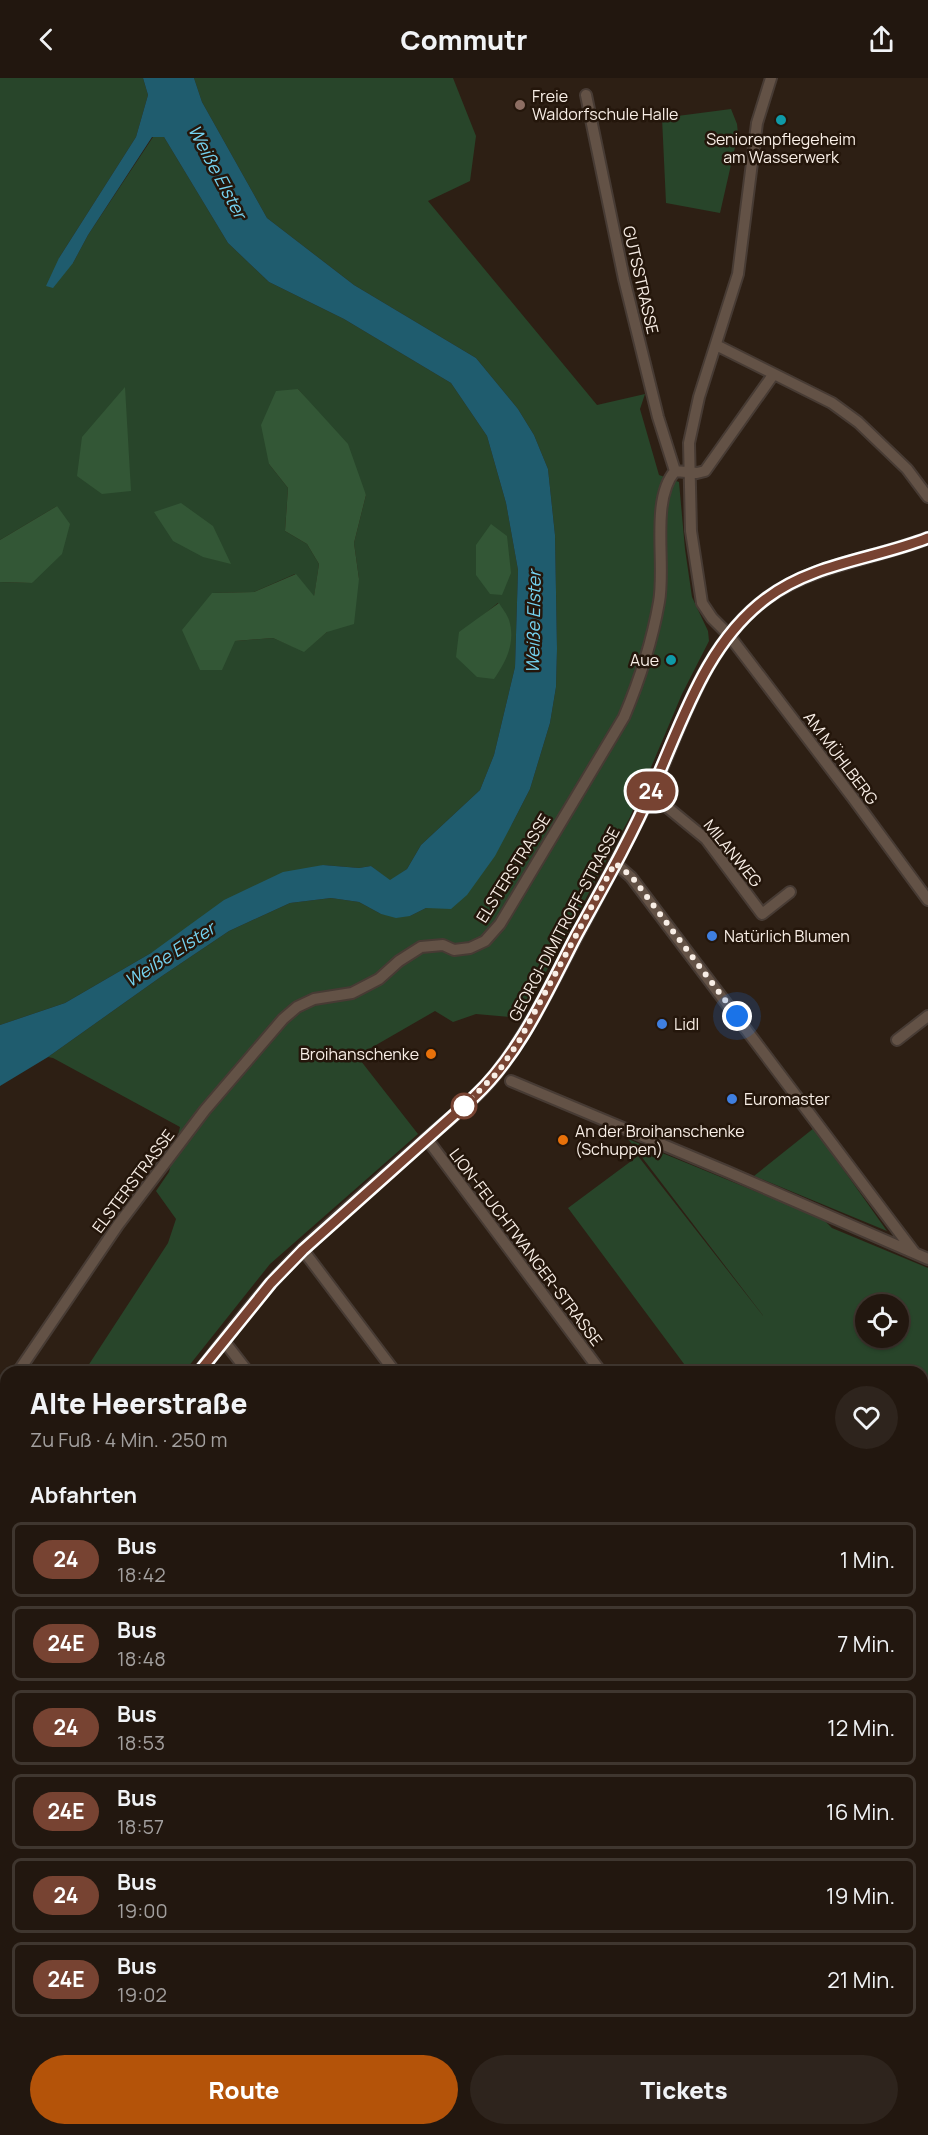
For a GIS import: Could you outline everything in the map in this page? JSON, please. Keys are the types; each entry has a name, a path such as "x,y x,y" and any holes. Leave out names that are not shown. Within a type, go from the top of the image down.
{"street":[{"path":"728,634 712,618 702,603 691,531 690,444 697,408 738,273 757,123 771,78"},
{"name":"GUTSSTRASSE","path":"586,95 624,279 658,417 675,471"},
{"path":"716,345 832,403 858,422 907,469 928,497"},
{"path":"675,471 697,473 705,471 773,375"},
{"name":"ELSTERSTRASSE","path":"22,1366 118,1225 205,1110 283,1019 297,1007 314,999 352,993 379,979 399,961 421,947 442,945 454,950 470,948 485,941 500,924 608,745 639,683 660,599 661,514 664,495 668,478 675,471"},
{"name":"GEORGI-DIMITROFF-STRASSE","path":"204,1366 271,1283 303,1250 483,1088 518,1043 615,863 650,793 696,690 711,660 728,634 755,608 794,581 928,538"},
{"name":"AM MÜHLBERG","path":"728,634 928,900"},
{"name":"MILANWEG","path":"650,793 706,840 762,914 790,892"},
{"path":"615,863 632,877 914,1252"},
{"path":"897,1040 928,1016"},
{"path":"511,1081 928,1259"},
{"name":"LION-FEUCHTWANGER-STRASSE","path":"427,1139 597,1366"},
{"path":"303,1250 390,1366"},
{"path":"224,1341 243,1366"}],"green space":[{"path":"0,78 143,78 148,95 136,137 59,258 73,263 88,235 153,137 164,137 228,243 269,282 344,319 451,383 487,436 506,503 518,570 515,667 494,755 480,790 421,845 407,869 390,881 371,866 359,868 323,865 151,953 65,1003 0,1025 0,582 32,583 57,506 0,540","holes":["298,389 320,415 366,495 354,543 359,579 327,632 304,651 273,638 235,641 213,593 254,592 295,574 314,597 319,564 307,544 285,531 288,488 269,464","499,603 456,657 482,616"]},
{"path":"194,78 453,78 476,136 470,181 428,201 597,405 645,394 640,409 659,475 679,482 692,597 708,631 709,641 682,694 630,817 521,1018 476,1014 453,1022 435,1011 357,1056 418,1134 270,1264 189,1366 88,1366 168,1243 176,1219 156,1191 169,1172 180,1127 48,1057 229,931 290,903 331,898 359,902 381,914 410,916 426,908 451,908 512,824 530,789 550,723 556,687 555,535 548,469 534,435 518,409 476,358 354,285 267,218 202,102"},
{"path":"731,109 738,134 720,213 666,203 662,118"},
{"path":"125,387 131,491 102,494 77,476 82,437"},
{"path":"298,389 348,444 366,495 354,543 359,579 354,624 327,632 304,652 273,638 235,641 222,670 200,670 182,630 212,593 254,592 296,574 314,596 319,564 307,544 285,531 288,488 269,464 261,425 276,391"},
{"path":"181,503 213,526 231,564 203,557 173,541 154,512"},
{"path":"57,506 70,524 62,554 32,583 0,582 0,540"},
{"path":"491,524 507,536 511,573 502,595 490,594 476,575 476,545"},
{"path":"499,603 511,628 509,651 494,679 477,677 456,657 459,632"},
{"path":"814,1128 887,1231 754,1176"},
{"path":"628,1139 823,1219 832,1228 928,1268 928,1366 686,1366 568,1208 638,1156 768,1322"}],"water":[{"name":"Weiße Elster","path":"143,78 194,78 202,102 267,218 354,285 476,358 518,409 534,435 548,469 555,535 556,687 550,723 530,789 495,856 467,895 451,909 426,908 410,916 396,918 381,914 359,902 331,898 290,903 229,931 48,1057 0,1086 0,1025 65,1003 151,953 224,900 283,872 323,865 359,868 371,866 390,880 407,869 421,845 480,790 494,755 515,667 518,570 506,503 487,436 451,383 344,319 269,282 228,243 164,137 152,137 88,235 73,263 53,288 46,286 59,258 136,137 148,95"}],"bus line":[{"name":"24","path":"204,1366 271,1283 303,1250 474,1097 498,1072 527,1027 634,828 696,690 711,660 728,634 748,613 794,581 928,538"}],"place":[{"name":"Freie Waldorfschule Halle","path":"520,105"},
{"name":"Seniorenpflegeheim am Wasserwerk","path":"781,120"},
{"name":"Aue","path":"671,660"},
{"name":"Natürlich Blumen","path":"712,936"},
{"name":"Lidl","path":"662,1024"},
{"name":"Broihanschenke","path":"431,1054"},
{"name":"Euromaster","path":"732,1099"},
{"name":"An der Broihanschenke (Schuppen)","path":"563,1140"}],"route":[{"path":"464,1106 498,1072 518,1043 615,863 632,877 737,1016"}]}
